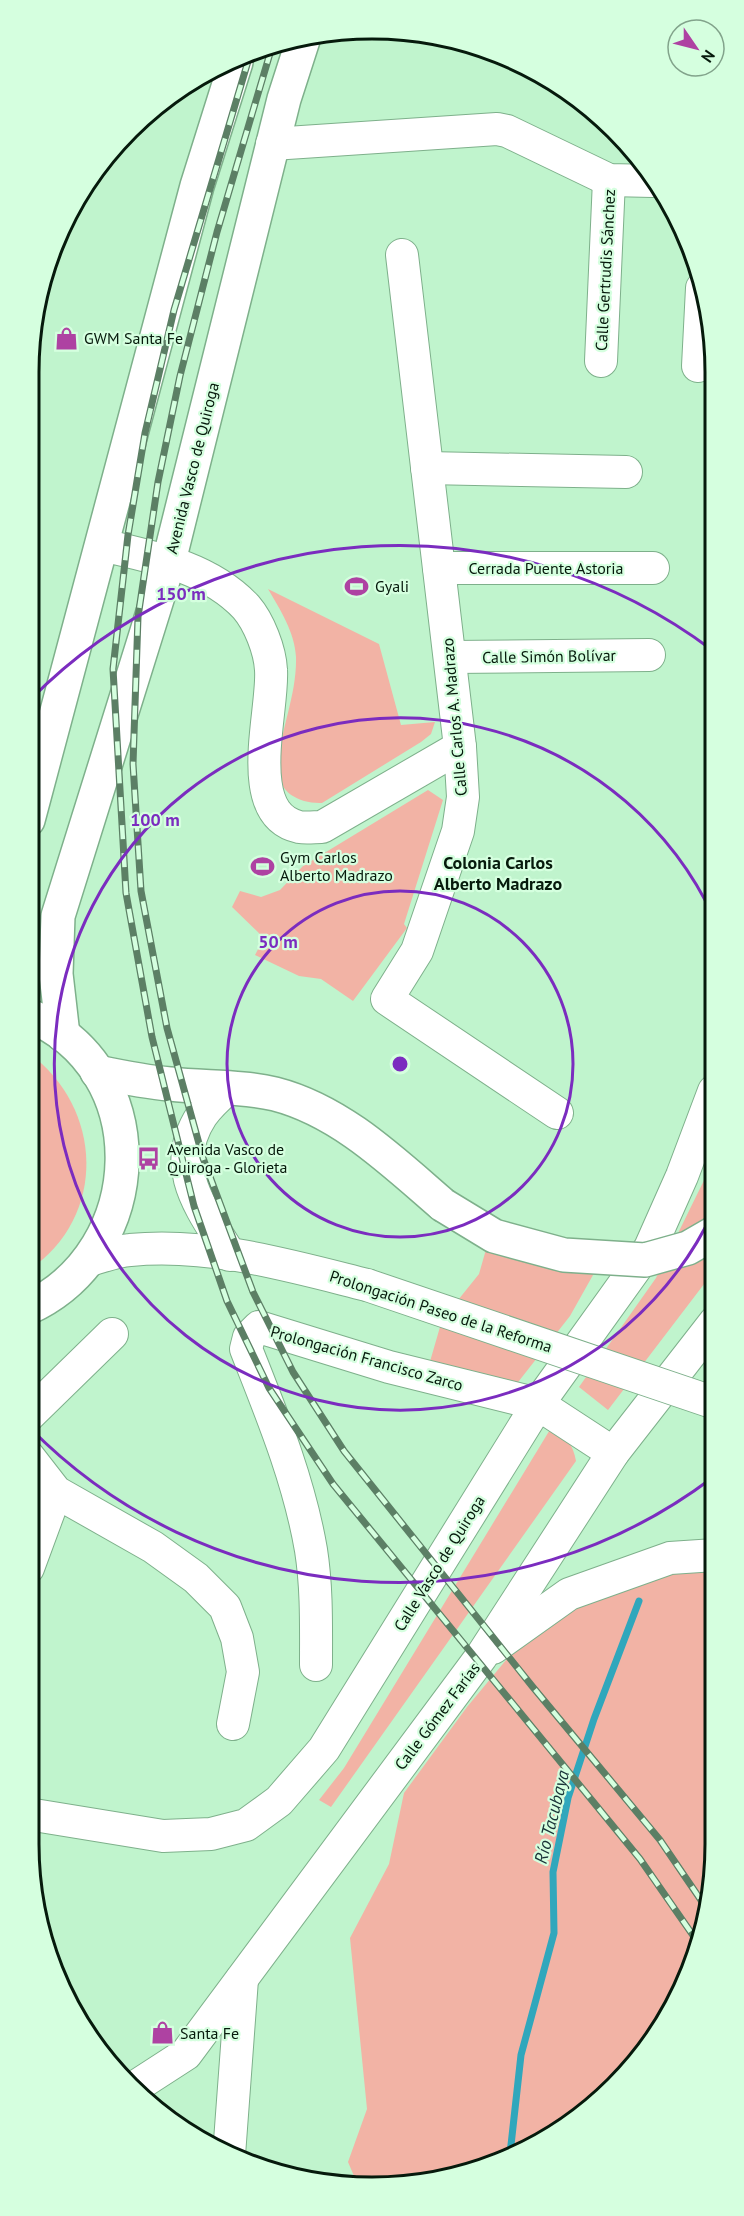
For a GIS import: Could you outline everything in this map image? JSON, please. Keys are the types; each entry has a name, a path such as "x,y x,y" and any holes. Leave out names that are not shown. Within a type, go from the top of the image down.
{"main road":[{"name":"Avenida Vasco de Quiroga","path":"63,1035 56,974 58,916 169,561 272,144 301,46"},
{"path":"39,779 197,186 234,69"},
{"path":"39,1021 63,1035 97,1072 117,1118 123,1167 114,1216 90,1260 60,1290 39,1302"},
{"path":"97,1072 170,1084 275,1094 313,1108 379,1149 442,1205 494,1236 564,1255 645,1260 688,1248 705,1238"}],"street":[{"path":"272,144 497,129 507,131 609,180 645,181"},
{"name":"Calle Gertrudis Sánchez","path":"601,361 609,180"},
{"name":"Calle Carlos A. Madrazo","path":"402,255 450,657 463,797 458,831 417,951 387,999 557,1113"},
{"path":"698,366 700,318"},
{"path":"427,468 626,472"},
{"path":"102,546 169,561 214,581 247,608 264,640 271,669 264,775 268,799 281,817 298,827 322,827 460,747"},
{"name":"Cerrada Puente Astoria","path":"439,568 653,568"},
{"name":"Calle Simón Bolívar","path":"450,657 649,655"},
{"path":"228,1088 202,1114 186,1158 189,1184 230,1255"},
{"name":"Calle Vasco de Quiroga","path":"39,1816 163,1836 211,1834 246,1825 279,1801 324,1749 538,1404 650,1248 682,1176 705,1115"},
{"name":"Prolongación Paseo de la Reforma","path":"90,1260 128,1250 170,1248 230,1255 367,1285 705,1400"},
{"name":"Prolongación Francisco Zarco","path":"316,1665 316,1610 311,1551 295,1482 246,1349 254,1331 259,1327 389,1367 538,1404"},
{"path":"39,1405 112,1334"},
{"name":"Calle Gómez Farías","path":"141,2083 186,2054 480,1657 613,1453 705,1334"},
{"path":"538,1404 613,1453"},
{"path":"39,1470 56,1492 153,1547 196,1578 225,1607 237,1638 243,1672 233,1724"},
{"path":"39,1538 56,1492"},
{"path":"480,1657 569,1594 670,1558 705,1556"},
{"path":"226,2144 242,1978"}],"shaded area":[{"path":"268,589 379,644 401,725 435,722 431,734 421,742 322,803 298,799 281,784 278,767 279,753 294,685 296,657 290,630"},
{"path":"428,790 443,800 404,924 407,928 353,1001 321,979 299,976 255,955 264,938 232,907 240,891 261,897 280,890 303,866"},
{"path":"39,1063 53,1076 71,1103 82,1132 86,1162 83,1192 73,1221 55,1247 39,1261"},
{"path":"705,1178 705,1283 608,1410 579,1387 656,1278"},
{"path":"489,1239 611,1243 570,1316 515,1386 429,1365 442,1320 479,1274"},
{"path":"551,1428 568,1441 576,1461 331,1807 319,1800 344,1768"},
{"path":"674,1571 705,1571 704,1866 699,1909 680,1971 649,2029 636,2047 592,2094 557,2121 519,2143 458,2166 415,2174 354,2176 348,2162 367,2109 350,1938 389,1864 404,1793 467,1707 511,1654 560,1614"}],"waterway":[{"name":"Río Tacubaya","path":"511,2147 521,2055 554,1933 553,1872 568,1798 594,1719 639,1601"}],"railway":[{"path":"269,56 217,232 180,376 158,482 138,617 133,764 141,891 167,1028 203,1158 253,1292 293,1372 344,1451 532,1686 660,1840 700,1899"},
{"path":"247,63 174,310 145,433 128,535 113,669 126,893 152,1037 194,1206 227,1301 269,1388 333,1484 640,1859 692,1935"}],"place":[{"name":"GWM Santa Fe","path":"66,338"},
{"name":"Gyali","path":"357,586"},
{"name":"Gym Carlos Alberto Madrazo","path":"262,866"},
{"name":"Avenida Vasco de Quiroga - Glorieta","path":"149,1158"},
{"name":"Santa Fe","path":"162,2033"}],"district":[{"name":"Colonia Carlos Alberto Madrazo","path":"498,873"}]}
